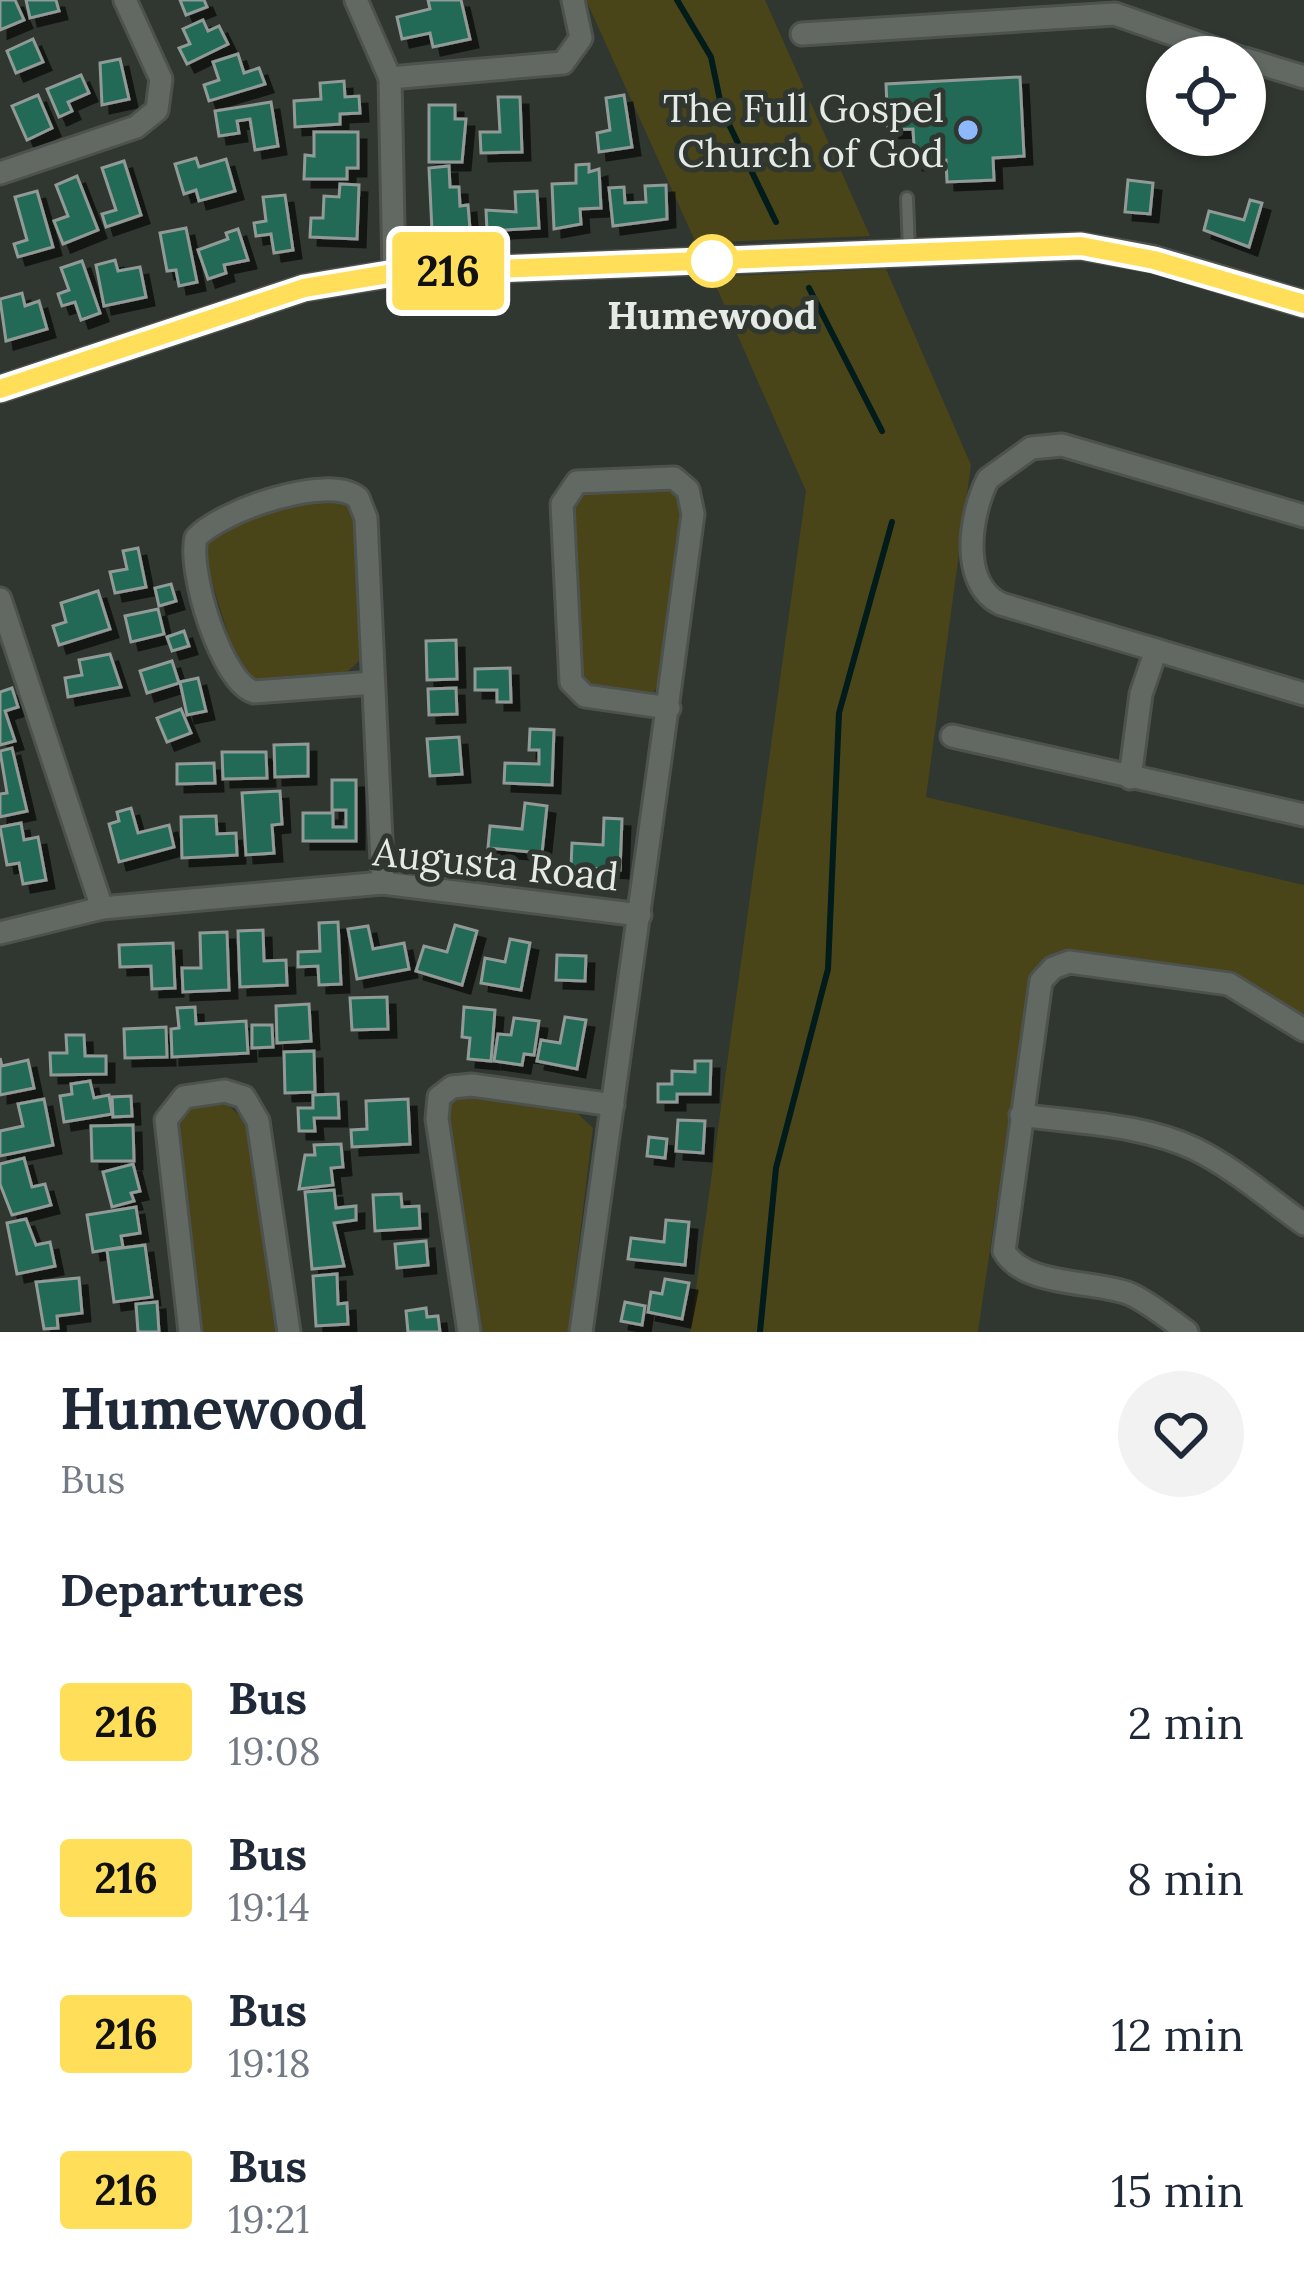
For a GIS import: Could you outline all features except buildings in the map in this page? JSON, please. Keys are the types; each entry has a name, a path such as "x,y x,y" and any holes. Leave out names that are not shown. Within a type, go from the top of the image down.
{"street":[{"path":"0,172 136,127 157,110 161,79 125,0"},
{"path":"356,0 390,78 394,273"},
{"path":"390,78 563,63 580,38 573,0"},
{"path":"802,34 975,10 1093,14 1139,9 1173,36"},
{"path":"1266,65 1304,77"},
{"path":"0,388 304,288 394,273 1054,246 1113,250 1304,304"},
{"path":"1304,516 1062,445 1031,448 993,474 982,494 972,563 985,594 1000,604 1304,694"},
{"path":"640,915 669,708 692,498 682,483 664,476 577,482 562,504 571,682 585,696 669,708"},
{"path":"373,683 254,692 239,687 226,667 196,570 196,538 231,516 315,488 349,490 366,518 382,883"},
{"path":"0,598 102,908"},
{"path":"1130,778 1141,694 1156,650"},
{"path":"952,736 1304,814"},
{"name":"Augusta Road","path":"0,933 102,908 382,883 640,915 581,1332"},
{"path":"1186,1332 1126,1293 1030,1273 1008,1258 1004,1242 1038,990 1046,974 1061,964 1229,984 1304,1030"},
{"path":"469,1332 437,1119 444,1090 472,1084 613,1105"},
{"path":"190,1332 166,1120 184,1097 225,1091 244,1097 258,1121 289,1332"},
{"path":"1021,1115 1131,1130 1178,1142 1233,1172 1304,1224"}],"lane":[{"path":"907,198 909,251"}],"shaded area":[{"path":"586,0 765,0 870,236 696,243"},
{"path":"886,269 971,465 926,797 1304,885 1304,1020 1241,977 1072,952 1051,958 1029,982 978,1332 690,1332 806,491 712,277"},
{"path":"674,485 687,512 666,673 653,693 587,689 579,681 565,513 583,488"},
{"path":"323,494 348,502 355,515 360,660 344,675 252,682 238,667 202,550 216,531"},
{"path":"467,1095 573,1109 593,1128 568,1332 479,1332 447,1123 451,1101"},
{"path":"223,1100 248,1124 280,1332 199,1332 176,1125 190,1106"}],"waterway":[{"path":"677,0 711,57 722,110 776,222"},
{"path":"809,288 882,431"},
{"path":"760,1332 776,1168 828,969 839,713 892,522"}],"bus line":[{"name":"216","path":"0,389 304,288 394,273 1081,246 1154,260 1304,304"}],"place":[{"name":"The Full Gospel Church of God","path":"968,130"},
{"name":"Humewood","path":"712,261"}]}
